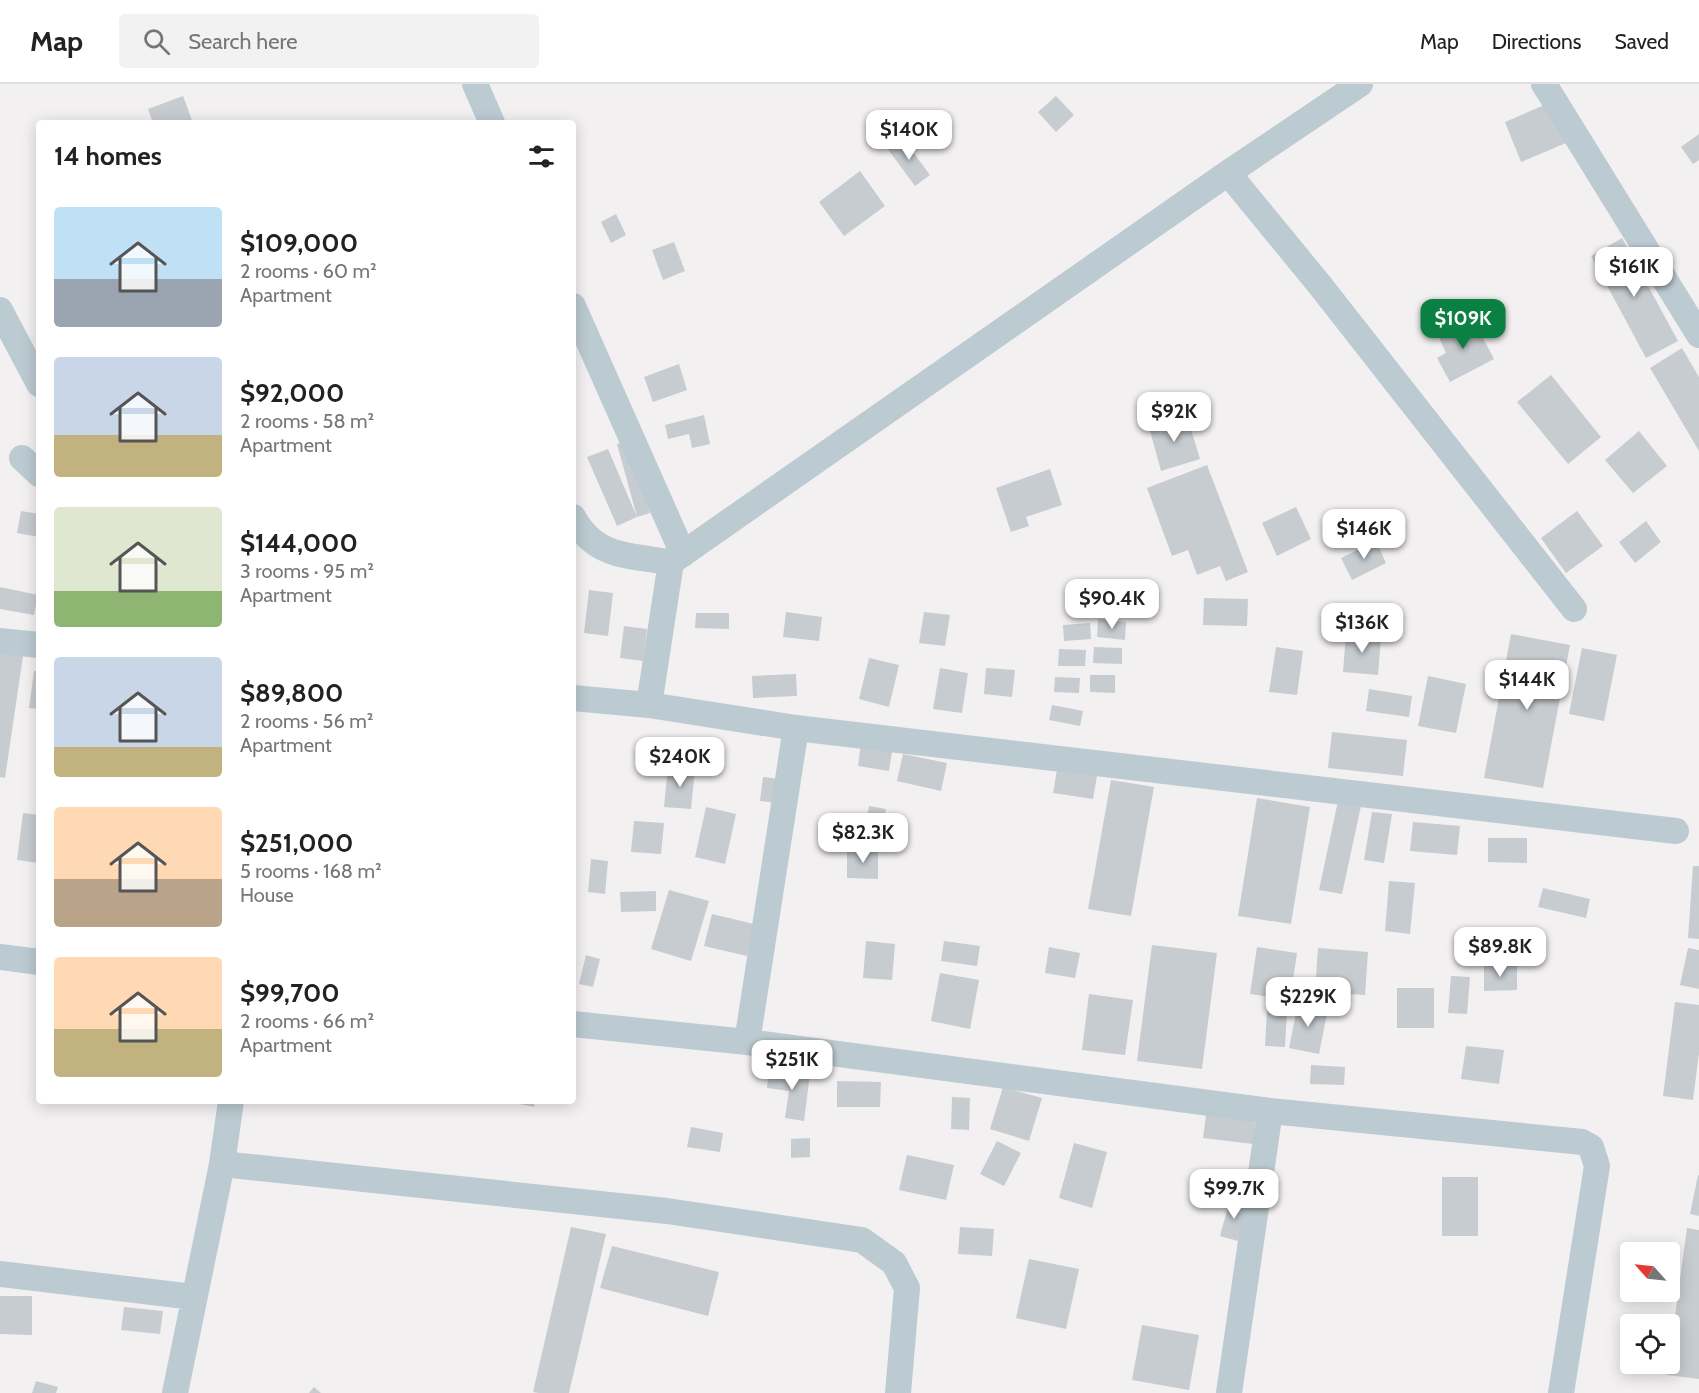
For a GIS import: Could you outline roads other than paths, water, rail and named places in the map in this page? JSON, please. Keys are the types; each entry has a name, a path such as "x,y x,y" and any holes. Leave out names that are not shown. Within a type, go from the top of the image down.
{"street":[{"path":"475,84 491,120"},
{"path":"576,523 580,530 596,545 610,553 677,558 1228,173 1360,84"},
{"path":"1544,84 1699,335"},
{"path":"1228,173 1319,284 1574,609"},
{"path":"0,310 36,378"},
{"path":"576,313 677,558 649,705"},
{"path":"0,641 36,645"},
{"path":"576,698 649,705 796,728 1676,831"},
{"path":"747,1042 796,728"},
{"path":"0,957 36,962"},
{"path":"576,1024 747,1042 1270,1111 1582,1142 1591,1147 1597,1166 1561,1393"},
{"path":"175,1393 222,1164 231,1104"},
{"path":"1229,1393 1270,1111"},
{"path":"222,1164 667,1211 862,1240 894,1263 908,1288 898,1393"},
{"path":"0,1274 194,1297"}]}
